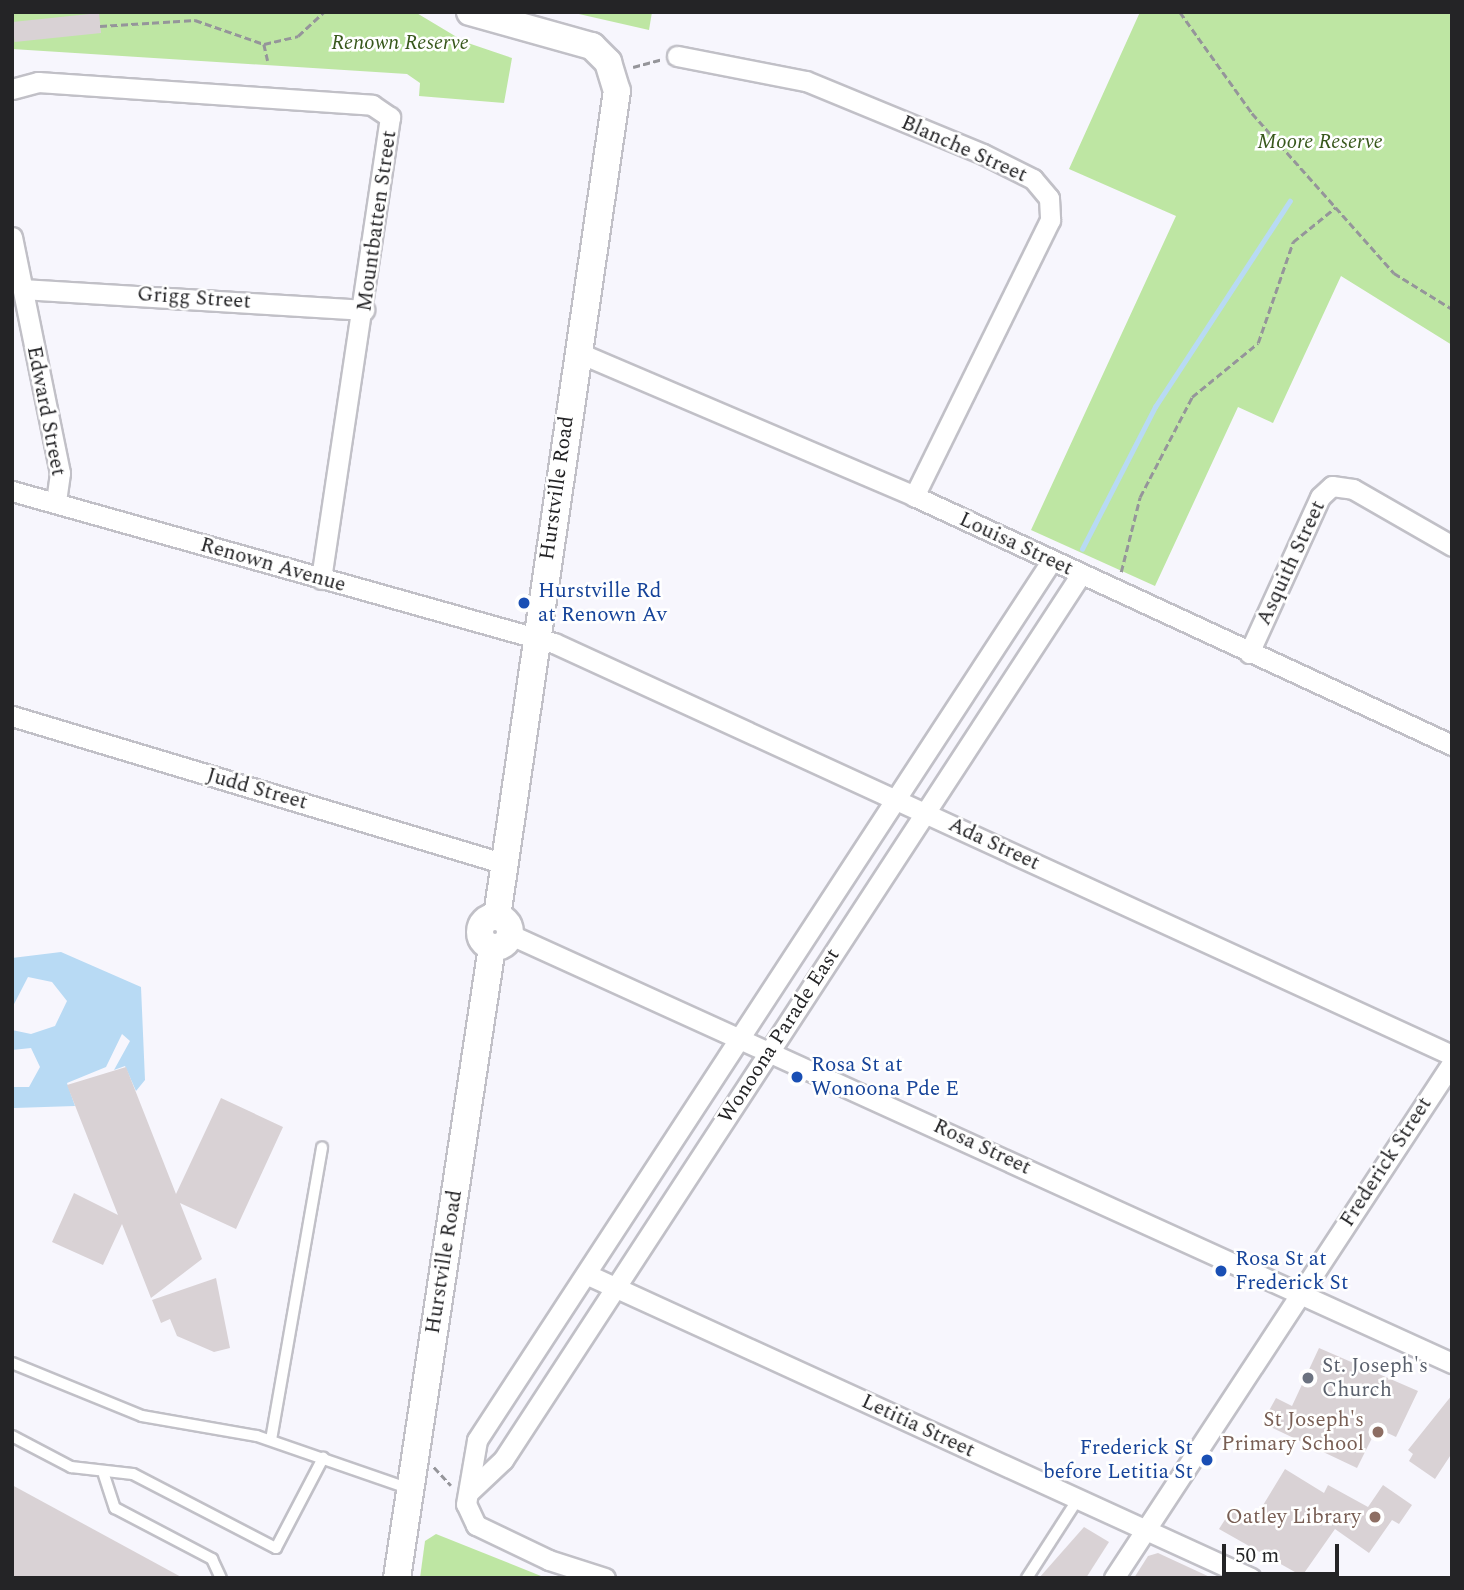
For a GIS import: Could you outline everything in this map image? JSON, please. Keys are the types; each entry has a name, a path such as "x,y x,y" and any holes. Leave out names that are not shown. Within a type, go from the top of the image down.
{"main road":[{"path":"470,12 584,43 611,69"},
{"name":"Hurstville Road","path":"397,1578 500,933 502,863 577,352 611,69"}],"street":[{"name":"Blanche Street","path":"677,56 806,81 984,154 1033,178 1049,198 1050,220 914,496"},
{"name":"Mountbatten Street","path":"12,89 38,82 385,111 391,125 321,579"},
{"name":"Edward Street","path":"12,237 61,473 57,503"},
{"name":"Grigg Street","path":"23,289 364,310"},
{"name":"Louisa Street","path":"577,352 914,496 1452,745"},
{"name":"Asquith Street","path":"1249,653 1320,497 1332,486 1353,489 1452,546"},
{"name":"Renown Avenue","path":"12,491 535,640"},
{"name":"Wonoona Parade East","path":"468,1498 477,1440 742,1039 894,798 1052,560"},
{"name":"Wonoona Parade East","path":"468,1498 503,1460 1081,574"},
{"name":"Ada Street","path":"535,640 925,812 1452,1055"},
{"name":"Judd Street","path":"12,716 502,863"},
{"name":"Rosa Street","path":"500,933 769,1050 1452,1363"},
{"name":"Frederick Street","path":"1114,1578 1452,1063"},
{"name":"Letitia Street","path":"586,1274 1251,1578"},
{"path":"468,1498 477,1525 502,1540 605,1578"}],"lane":[{"path":"271,1440 322,1147"},
{"path":"12,1363 142,1416 271,1440 323,1458 412,1476"},
{"path":"12,1436 71,1467 104,1475 133,1474 276,1548 323,1458"},
{"path":"104,1475 115,1508 212,1559 220,1578"},
{"path":"1027,1578 1077,1499"}],"path":[{"path":"1180,12 1252,113 1394,273 1452,309"},
{"path":"100,26 195,20 264,44 298,36 326,13"},
{"path":"264,44 268,61"},
{"path":"611,69 677,56"},
{"path":"1117,589 1140,497 1181,416 1192,397 1258,343 1293,242 1336,207"},
{"path":"412,1476 435,1467 468,1498"}],"green space":[{"name":"Renown Reserve","path":"12,12 415,12 465,42 512,58 504,103 419,96 420,83 407,74 12,49"},
{"path":"570,12 652,12 649,30"},
{"name":"Moore Reserve","path":"1140,12 1452,12 1452,345 1341,276 1273,423 1238,407 1155,586 1031,530 1176,216 1069,169"},
{"path":"436,1534 546,1578 420,1578 425,1541"}],"water":[{"path":"61,952 141,987 145,1080 136,1091 125,1066 114,1070 130,1041 122,1034 106,1067 67,1083 75,1106 14,1108 12,1087 29,1087 40,1067 31,1048 12,1050 12,1030 31,1034 55,1026 67,1001 52,982 28,977 12,1008 12,958"}],"building":[{"path":"99,13 101,33 15,42 12,22"},
{"path":"126,1067 176,1194 221,1098 283,1127 236,1229 180,1203 202,1259 151,1298 122,1224 103,1265 52,1242 74,1193 118,1215 67,1085"},
{"path":"216,1278 230,1348 214,1352 177,1336 170,1319 161,1323 152,1300"},
{"path":"1319,1348 1418,1391 1396,1437 1377,1428 1357,1468 1262,1423 1276,1398 1292,1406"},
{"path":"1452,1395 1452,1453 1435,1479 1409,1461 1413,1454 1408,1450"},
{"path":"1285,1469 1324,1493 1328,1485 1368,1507 1383,1485 1412,1505 1399,1524 1392,1520 1369,1553 1335,1529 1302,1576 1219,1529 1233,1507 1254,1520"},
{"path":"12,1485 183,1578 12,1578"},
{"path":"1084,1527 1109,1542 1086,1578 1039,1578"},
{"path":"1158,1553 1212,1578 1134,1578 1148,1556"}],"waterway":[{"path":"1082,549 1155,407 1290,201"}],"place":[{"name":"Hurstville Rd at Renown Av","path":"524,603"},
{"name":"Rosa St at Wonoona Pde E","path":"797,1077"},
{"name":"Rosa St at Frederick St","path":"1221,1271"},
{"name":"St. Joseph's Church","path":"1308,1378"},
{"name":"St Joseph's Primary School","path":"1378,1432"},
{"name":"Frederick St before Letitia St","path":"1207,1460"},
{"name":"Oatley Library","path":"1375,1517"}]}
